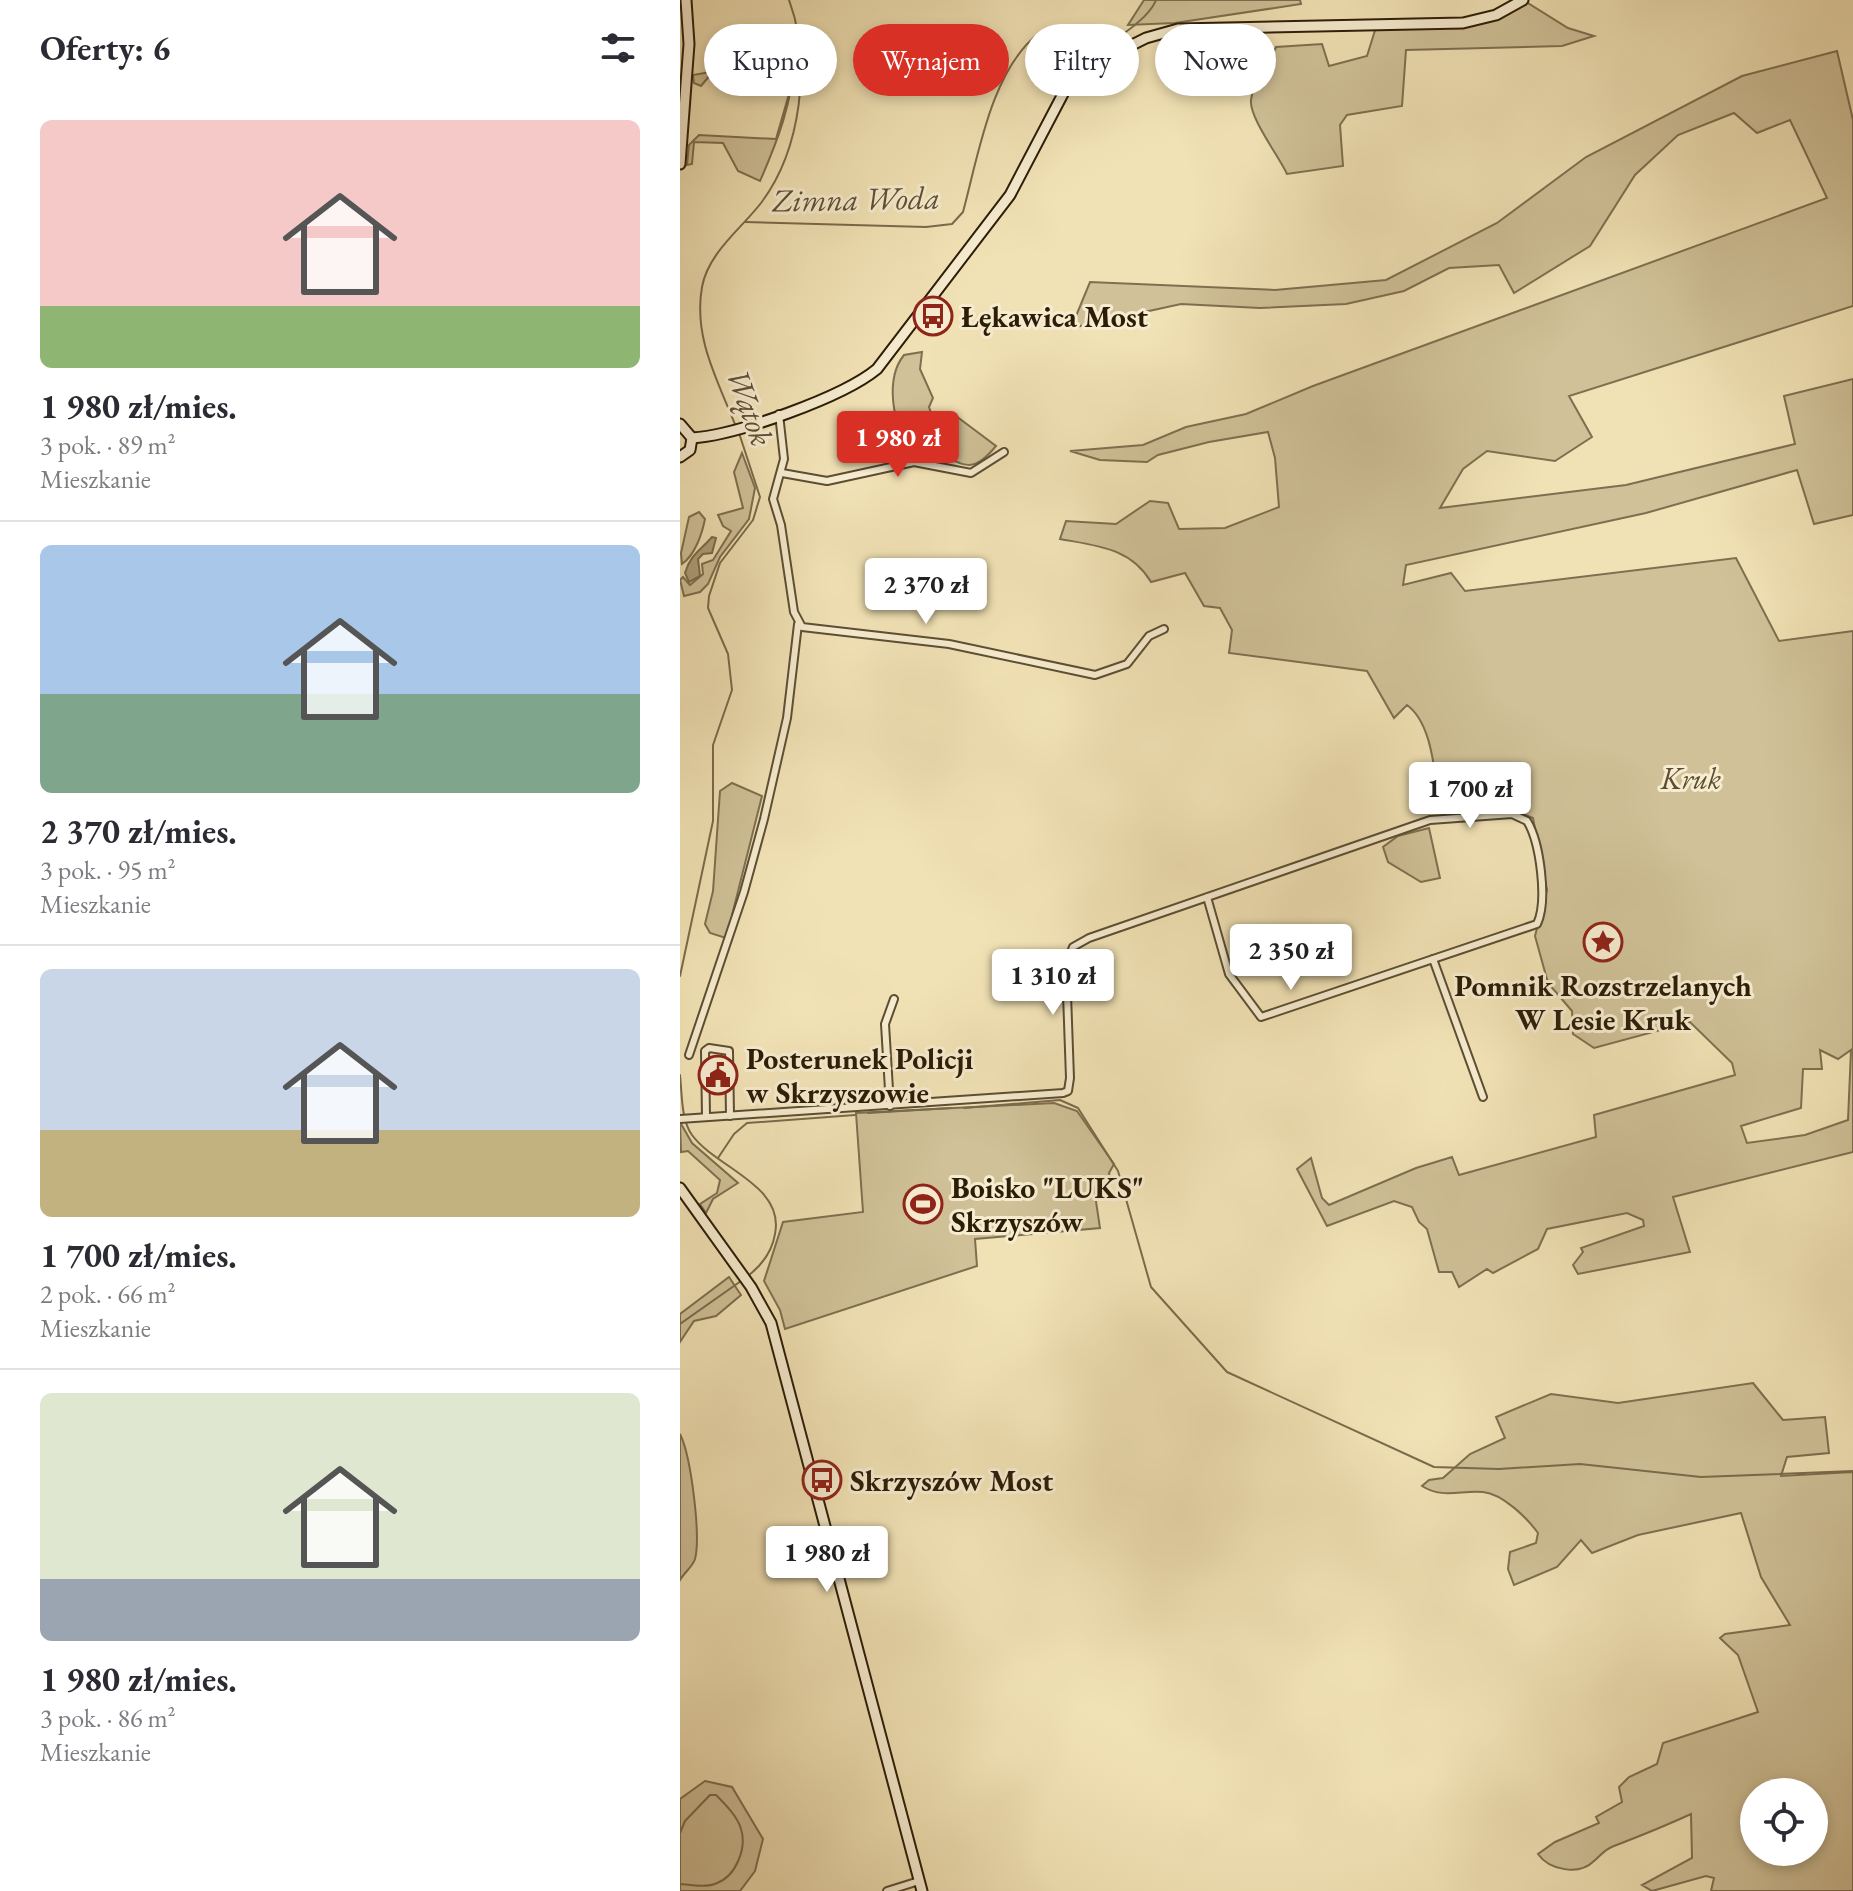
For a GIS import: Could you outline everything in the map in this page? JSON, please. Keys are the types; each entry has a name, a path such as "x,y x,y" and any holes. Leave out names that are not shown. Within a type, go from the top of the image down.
{"street":[{"path":"680,164 689,44 686,0"},
{"path":"692,438 747,424 846,391 877,369 1010,195 1064,92 1094,64 1146,38 1178,29 1463,23 1496,15 1523,0"},
{"path":"689,1055 744,892 787,718 798,624 781,525 773,499 774,487 782,473 784,450 779,414"},
{"path":"680,424 692,438"},
{"path":"680,457 690,450 692,438"},
{"path":"782,473 827,481 914,462 971,473 1004,452"},
{"path":"798,624 805,628 949,644 1095,675 1127,664 1149,636 1164,629"},
{"path":"680,1119 1068,1091 1066,966 1070,950 1089,938 1422,822 1481,814 1518,815 1532,828 1543,906 1537,924 1261,1017 1229,974 1207,897"},
{"path":"1433,959 1483,1097"},
{"path":"890,1106 885,1024 894,999"},
{"path":"706,1117 705,1057 709,1048 729,1051 730,1116"},
{"path":"680,1188 751,1287 775,1335 921,1886 887,1891"}],"green space":[{"path":"1144,0 1300,0 1301,4 1175,23 1129,24"},
{"path":"1523,0 1568,28 1594,36 1562,46 1406,50 1402,106 1347,115 1340,125 1343,166 1287,174 1259,126 1251,100 1252,96 1276,96 1276,47 1322,44 1329,66 1367,56 1377,24 1463,23"},
{"name":"Kruk","path":"1837,51 1853,120 1853,306 1569,396 1592,437 1555,461 1487,451 1463,469 1440,508 1626,485 1795,444 1784,396 1853,379 1853,515 1814,524 1797,470 1646,513 1406,565 1403,585 1451,573 1465,591 1736,558 1779,641 1853,631 1853,1152 1673,1197 1690,1252 1578,1274 1573,1265 1583,1252 1581,1248 1644,1226 1643,1220 1627,1213 1547,1229 1538,1249 1493,1273 1487,1269 1459,1287 1452,1272 1439,1272 1427,1229 1419,1222 1412,1207 1394,1201 1327,1226 1297,1169 1311,1158 1322,1198 1329,1205 1416,1168 1452,1157 1459,1175 1596,1137 1594,1115 1735,1075 1732,1063 1690,1022 1594,1048 1573,1034 1572,1011 1548,983 1535,936 1547,890 1533,818 1518,812 1441,809 1432,752 1423,725 1407,705 1394,718 1367,671 1229,653 1232,630 1220,608 1204,606 1185,573 1151,582 1134,562 1123,555 1060,539 1066,521 1116,524 1150,501 1168,503 1179,529 1225,528 1279,507 1275,458 1268,432 1209,442 1158,455 1147,462 1100,460 1070,451 1143,445 1186,427 1246,414 1313,386 1827,198 1790,120 1757,133 1734,113 1678,135 1635,175 1590,246 1514,293 1499,265 1449,268 1404,291 1346,304 1260,308 1181,304 1071,328 1090,282 1275,290 1386,280 1497,223 1586,157 1742,76","holes":["1820,1050 1838,1059 1851,1050 1848,1120 1805,1135 1747,1143 1741,1126 1801,1108 1803,1069 1822,1069"]},
{"path":"704,73 701,86 694,83 693,75"},
{"path":"789,96 773,151 760,181 738,171 723,143 694,142 692,164 687,165 689,145 699,135 776,139"},
{"path":"922,352 920,369 933,398 929,407 933,419 956,416 996,446 978,462 971,465 929,453 905,452 893,402 894,377 904,355"},
{"path":"742,453 755,488 749,519 720,557 708,584 700,592 684,596 680,580 683,577 690,585 703,574 702,564 713,560 731,531 723,526 718,515 743,508 734,472"},
{"path":"699,512 705,519 702,531 694,550 682,564 681,553 689,517"},
{"path":"732,783 762,796 732,915 732,940 710,933 705,924 713,891 720,791"},
{"path":"1429,828 1440,878 1421,882 1388,862 1383,847 1398,836"},
{"path":"1054,1103 1077,1111 1114,1164 1109,1173 1111,1184 1094,1188 1100,1228 975,1239 977,1266 785,1329 780,1310 764,1281 783,1222 863,1212 856,1113"},
{"path":"680,1122 692,1143 738,1183 713,1199 706,1213 700,1204 717,1193 720,1180 688,1151 681,1152"},
{"path":"729,1277 741,1295 716,1316 694,1321 680,1342 680,1314"},
{"path":"1753,1383 1783,1420 1825,1417 1829,1453 1787,1457 1781,1476 1853,1472 1853,1891 1711,1891 1714,1878 1706,1876 1652,1891 1642,1885 1692,1858 1691,1814 1611,1847 1588,1866 1573,1870 1549,1864 1538,1854 1555,1842 1599,1823 1596,1817 1622,1802 1619,1787 1629,1777 1657,1764 1663,1743 1758,1712 1738,1655 1720,1638 1725,1634 1790,1625 1761,1577 1741,1513 1638,1535 1592,1553 1581,1540 1557,1567 1514,1585 1508,1569 1510,1552 1536,1543 1538,1533 1528,1521 1491,1494 1444,1493 1422,1486 1429,1480 1443,1478 1470,1454 1505,1438 1496,1417 1551,1394 1618,1403"},
{"path":"680,1434 691,1477 697,1548 695,1559 680,1580"},
{"path":"705,1781 732,1787 763,1839 755,1871 740,1891 680,1891 680,1799"}],"shaded area":[{"path":"712,537 716,538 712,553 703,554 698,559 700,576 689,582 685,573 690,562"}],"waterway":[{"name":"Wątok","path":"736,427 704,342 700,306 702,287 718,252 761,203 775,182 794,132 801,78 800,50 789,0"},
{"name":"Zimna Woda","path":"745,222 926,227 952,224 963,212 988,116 1022,50 1038,34 1074,51 1099,48 1134,26 1156,0"},
{"name":"Wątok","path":"680,976 713,821 713,745 732,690 728,654 708,608 709,596 720,563 753,520 760,497 739,433"},
{"name":"Wątok","path":"680,1075 684,1114 692,1135 716,1158 746,1178 770,1202 775,1217 774,1240 763,1262 749,1275"},
{"path":"964,1108 1060,1100 1078,1108 1118,1171 1151,1287 1227,1372 1434,1467 1499,1469 1580,1464 1701,1477 1853,1471"},
{"path":"868,1113 951,1108"},
{"path":"718,1158 734,1134 747,1123 855,1115"},
{"name":"Wątok","path":"680,1324 741,1281"},
{"name":"Wątok","path":"680,1566 680,1571"},
{"name":"Wątok","path":"680,1833 685,1821 710,1795 716,1795 737,1820 742,1836 741,1853 735,1868 724,1879 709,1885 680,1884"}],"place":[{"name":"Łękawica Most","path":"933,316"},
{"name":"Pomnik Rozstrzelanych W Lesie Kruk","path":"1603,942"},
{"name":"Posterunek Policji w Skrzyszowie","path":"718,1075"},
{"name":"Boisko \"LUKS\" Skrzyszów","path":"923,1204"},
{"name":"Skrzyszów Most","path":"822,1480"}]}
